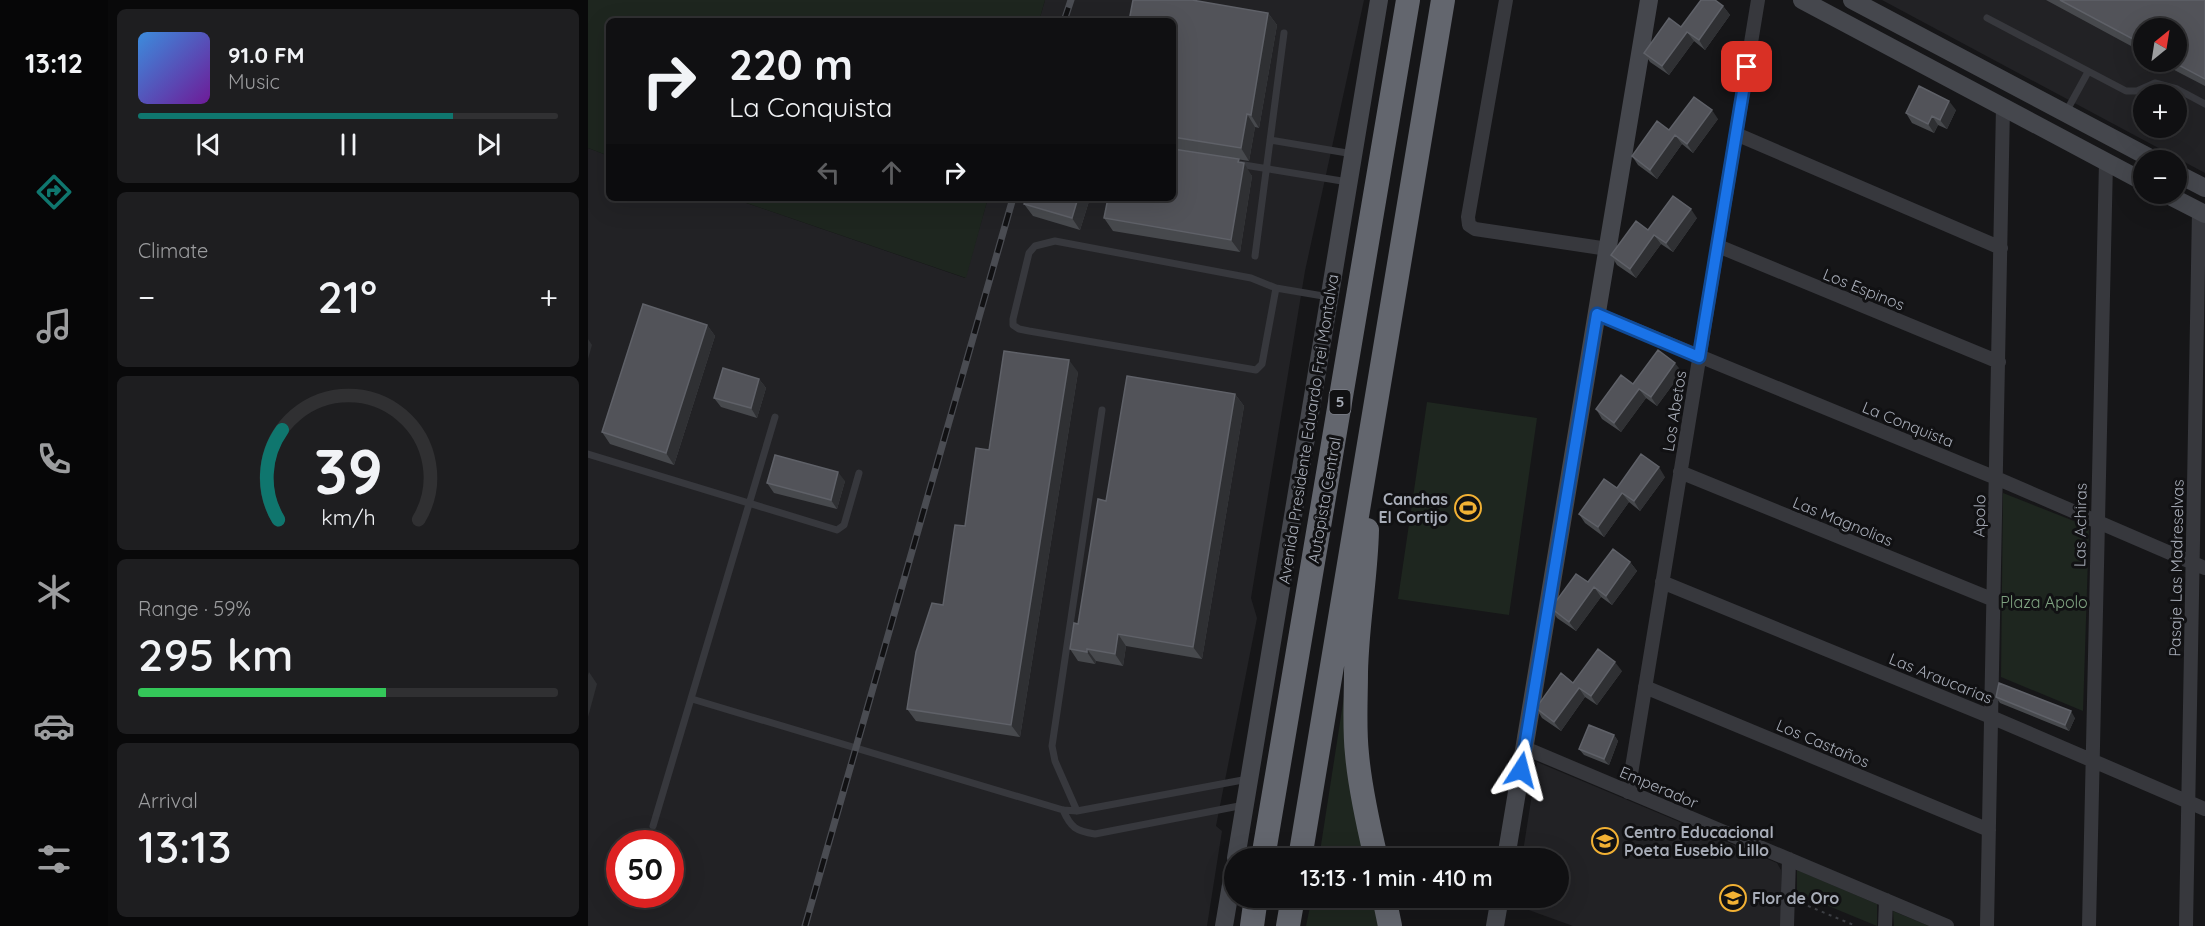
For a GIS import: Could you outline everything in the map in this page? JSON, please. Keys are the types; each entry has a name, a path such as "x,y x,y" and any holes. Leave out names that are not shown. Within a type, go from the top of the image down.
{"highway":[{"name":"Autopista Central","path":"1265,848 1408,0"},
{"name":"Autopista Central","path":"1302,848 1443,0"},
{"path":"1365,465 1366,556 1358,646 1356,713 1357,754 1374,848"},
{"path":"1252,926 1254,908"},
{"path":"1288,926 1291,908"},
{"path":"1386,908 1390,926"}],"main road":[{"name":"Avenida Presidente Eduardo Frei Montalva","path":"1238,848 1379,0"},
{"path":"1508,848 1649,0"},
{"path":"1802,0 2133,176"},
{"path":"1852,0 2135,150"},
{"path":"1934,70 1944,50"},
{"path":"2187,179 2205,188"},
{"path":"2185,204 2202,213"},
{"path":"1224,926 1227,908"},
{"path":"1495,926 1498,908"}],"street":[{"path":"1506,0 1468,217 1469,225 1475,229 1608,249"},
{"name":"Los Abetos","path":"1628,792 1758,0"},
{"name":"Apolo","path":"1987,926 2003,106"},
{"path":"1736,134 2001,248"},
{"name":"Las Achiras","path":"2089,926 2106,162"},
{"name":"Pasaje Las Madreselvas","path":"2186,926 2187,802 2199,566 2202,213"},
{"name":"Los Espinos","path":"1718,246 1999,362"},
{"name":"La Conquista","path":"1597,314 1996,478 2199,566"},
{"name":"Las Magnolias","path":"1680,472 1994,600"},
{"name":"Las Araucarias","path":"1662,582 1991,717 2205,809"},
{"name":"Los Castaños","path":"1645,687 1989,830"},
{"name":"Emperador","path":"1525,748 1947,926"},
{"path":"1787,926 1789,859"},
{"path":"1886,900 1886,926"}],"lane":[{"path":"1987,18 2126,91 2138,91 2155,82 2165,84 2205,104"},
{"path":"1255,256 1284,33"},
{"path":"2066,114 2088,72"},
{"path":"1270,140 1353,154"},
{"path":"1232,163 1348,182"},
{"path":"1276,288 1262,364 1256,370 1019,329 1013,325 1012,319 1029,253 1035,246 1055,242 1251,278 1276,288 1329,297"},
{"path":"1077,811 1055,761 1052,746 1102,410"},
{"path":"653,826 775,417"},
{"path":"588,454 837,531 844,525 859,473"},
{"path":"692,699 1063,810 1077,811 1250,779"},
{"path":"1063,810 1070,825 1081,832 1095,834 1245,805"}],"path":[{"path":"1788,897 1856,926"}],"shaded area":[{"path":"1045,0 1364,0 1305,271 1251,598 1257,618 1216,826 1222,831 1207,926 588,926 588,148 606,155 606,201 741,201 965,278 987,201 1176,201 1176,18 1040,18"},
{"path":"1882,0 2205,0 2205,173 2187,163 2187,150 2162,150 2140,138 2187,138 2187,84 2133,84 2133,134"},
{"name":"Centro Educacional Poeta Eusebio Lillo","path":"1537,762 1777,863 1781,870 1781,926 1573,926 1523,908 1569,908 1569,848 1524,848"}],"green space":[{"path":"588,0 1045,0 1040,18 606,18 606,155 588,148"},
{"path":"741,201 987,201 966,278"},
{"name":"Canchas El Cortijo","path":"1427,402 1537,418 1509,615 1398,599"},
{"name":"Plaza Apolo","path":"2003,493 2089,527 2083,711 2001,677"},
{"path":"1345,690 1365,848 1321,848"},
{"path":"1797,870 1877,904 1877,926 1797,893"},
{"path":"1310,908 1376,908 1380,926 1306,926"},
{"path":"1893,911 1929,926 1894,926"}],"building":[{"path":"1133,0 1192,0 1268,13 1251,115 1247,114 1241,148 1176,137 1176,18 1130,18"},
{"path":"1701,0 1715,0 1723,6 1699,40 1687,32 1662,66 1644,53 1669,18 1681,27"},
{"path":"2060,0 2205,0 2205,79 2187,69 2187,18 2133,18 2133,39"},
{"path":"1919,86 1949,101 1940,120 1932,116 1928,124 1906,113"},
{"path":"1694,97 1712,110 1687,144 1675,135 1650,170 1632,156 1657,121 1669,130"},
{"path":"1176,149 1239,159 1238,162 1244,163 1231,240 1104,218 1107,201 1176,201"},
{"path":"1673,196 1691,209 1666,243 1654,235 1630,269 1611,255 1636,221 1648,230"},
{"path":"1025,201 1077,201 1072,218 1024,204"},
{"path":"643,304 707,325 666,453 602,432"},
{"path":"1658,350 1675,363 1651,397 1639,389 1614,423 1596,409 1621,375 1633,384"},
{"path":"1004,351 1069,360 1011,725 907,709 916,652 932,603 943,605 955,525 965,526 976,448 989,450"},
{"path":"723,368 759,379 751,408 714,398"},
{"path":"1127,376 1235,394 1193,647 1118,634 1115,654 1087,649 1087,652 1070,649 1074,623 1078,624 1098,499 1106,501"},
{"path":"1641,454 1659,467 1634,501 1622,493 1598,527 1579,514 1604,479 1617,488"},
{"path":"775,455 838,472 831,500 767,483"},
{"path":"1613,549 1630,562 1606,596 1594,587 1569,622 1551,608 1576,574 1588,582"},
{"path":"1598,649 1615,662 1591,696 1579,688 1554,722 1536,708 1561,673 1573,683"},
{"path":"1999,683 2071,711 2065,725 1996,697"},
{"path":"1589,725 1614,735 1604,759 1579,749"}],"railway":[{"path":"1065,18 1071,0"},
{"path":"805,926 1012,201"}],"place":[{"name":"Canchas El Cortijo","path":"1468,508"},
{"name":"Centro Educacional Poeta Eusebio Lillo","path":"1605,841"},
{"name":"Flor de Oro","path":"1733,898"}],"route":[{"path":"1521,770 1597,314 1699,357 1747,67"}]}
